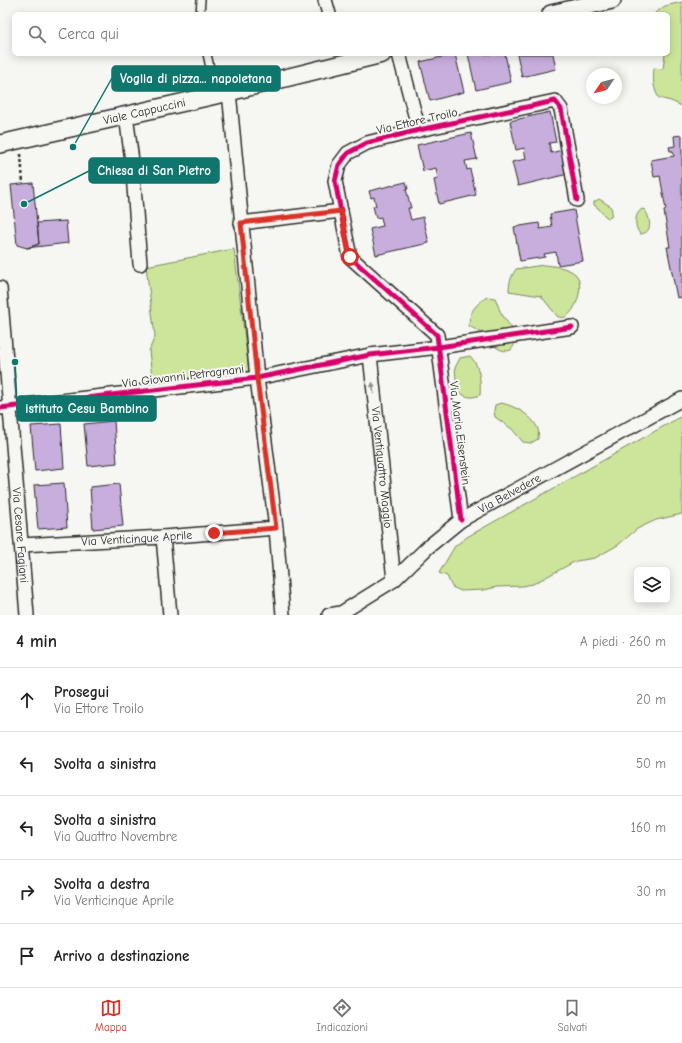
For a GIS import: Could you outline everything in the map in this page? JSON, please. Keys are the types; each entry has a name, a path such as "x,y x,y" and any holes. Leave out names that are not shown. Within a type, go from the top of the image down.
{"street":[{"path":"325,0 328,12"},
{"path":"559,12 610,0"},
{"name":"Viale Cappuccini","path":"0,144 223,93 340,59 365,56"},
{"name":"Via Ettore Troilo","path":"400,56 419,130"},
{"path":"223,93 241,223 257,378 276,528 283,615"},
{"name":"Via Ettore Troilo","path":"439,347 437,335 350,257 335,181 339,165 348,154 367,143 419,130 555,101 561,109 577,200"},
{"path":"126,115 132,161 140,264"},
{"path":"241,223 341,211"},
{"name":"Via Cesare Fagiani","path":"0,288 5,407 22,545 27,615"},
{"name":"Via Giovanni Petragnani","path":"5,407 257,378 370,355 439,347 572,327"},
{"name":"Via Maria Eisenstein","path":"439,347 461,520"},
{"name":"Via Ventiquattro Maggio","path":"370,355 394,580"},
{"name":"Via Belvedere","path":"329,615 341,613 394,580 428,546 461,520 682,399"},
{"name":"Via Venticinque Aprile","path":"22,545 163,537 276,528"},
{"path":"163,537 170,615"}],"lane":[{"path":"200,12 201,0"},
{"path":"208,56 223,93"}],"path":[{"path":"22,162 23,184"}],"green space":[{"path":"682,2 682,106 659,98 654,83 654,68 663,69 665,56 670,56 670,12 656,12 665,6"},
{"path":"599,199 610,206 612,210 611,217 606,217 594,205 594,202"},
{"path":"642,209 647,213 650,225 647,231 640,234 636,224 636,217"},
{"path":"234,249 249,372 153,386 149,351 155,336 146,266"},
{"path":"544,265 567,269 578,277 580,289 576,303 573,309 565,317 558,317 541,296 509,291 509,285 516,269"},
{"path":"487,297 495,298 502,314 514,332 516,340 511,350 506,351 499,349 479,331 469,326 470,317 474,309"},
{"path":"470,356 476,364 480,379 480,395 473,397 465,396 457,390 455,368 460,358"},
{"path":"501,403 512,406 532,419 538,429 538,439 531,443 523,442 512,429 495,417 495,405"},
{"path":"682,416 682,514 656,520 637,529 618,545 595,558 576,561 533,584 497,587 484,590 461,591 452,587 447,576 439,573 455,546 467,537"}],"building":[{"path":"446,56 455,56 464,92 430,101 420,62"},
{"path":"468,56 505,56 511,82 476,90"},
{"path":"517,56 553,56 556,69 522,77"},
{"path":"550,112 556,142 549,143 551,153 562,150 568,174 518,186 512,162 526,159 524,148 516,150 510,121"},
{"path":"471,133 477,159 465,161 467,170 470,169 476,195 439,204 434,180 438,179 436,168 423,171 417,145"},
{"path":"682,135 682,208 680,208 682,216 682,297 677,298 667,247 670,247 660,176 654,177 651,160 674,156 673,151 670,151 669,147 675,146 674,136"},
{"path":"406,182 408,189 406,189 411,208 408,208 411,220 423,217 429,243 376,255 370,229 383,226 381,217 376,218 373,206 376,206 374,197 371,198 369,191"},
{"path":"33,183 39,244 27,248 17,245 11,185"},
{"path":"574,210 583,261 558,265 556,252 544,254 545,257 520,261 514,227 539,223 540,229 552,227 550,214"},
{"path":"66,221 68,243 27,248 39,244 37,223"},
{"path":"114,421 117,463 88,466 84,424"},
{"path":"61,424 64,468 35,471 31,426"},
{"path":"64,483 67,527 38,529 34,485"},
{"path":"119,484 123,526 93,529 90,487"}],"cycle path":[{"path":"461,520 437,335 350,257 335,181 339,165 348,153 367,143 419,130 555,101 561,109 577,200"},
{"path":"0,408 257,378 370,355 439,347 572,327"}],"place":[{"name":"Voglia di pizza... napoletana","path":"73,147"},
{"name":"Chiesa di San Pietro","path":"24,204"},
{"name":"istituto Gesu Bambino","path":"15,362"}],"route":[{"path":"214,533 276,528 257,378 241,223 341,211 350,257"}]}
